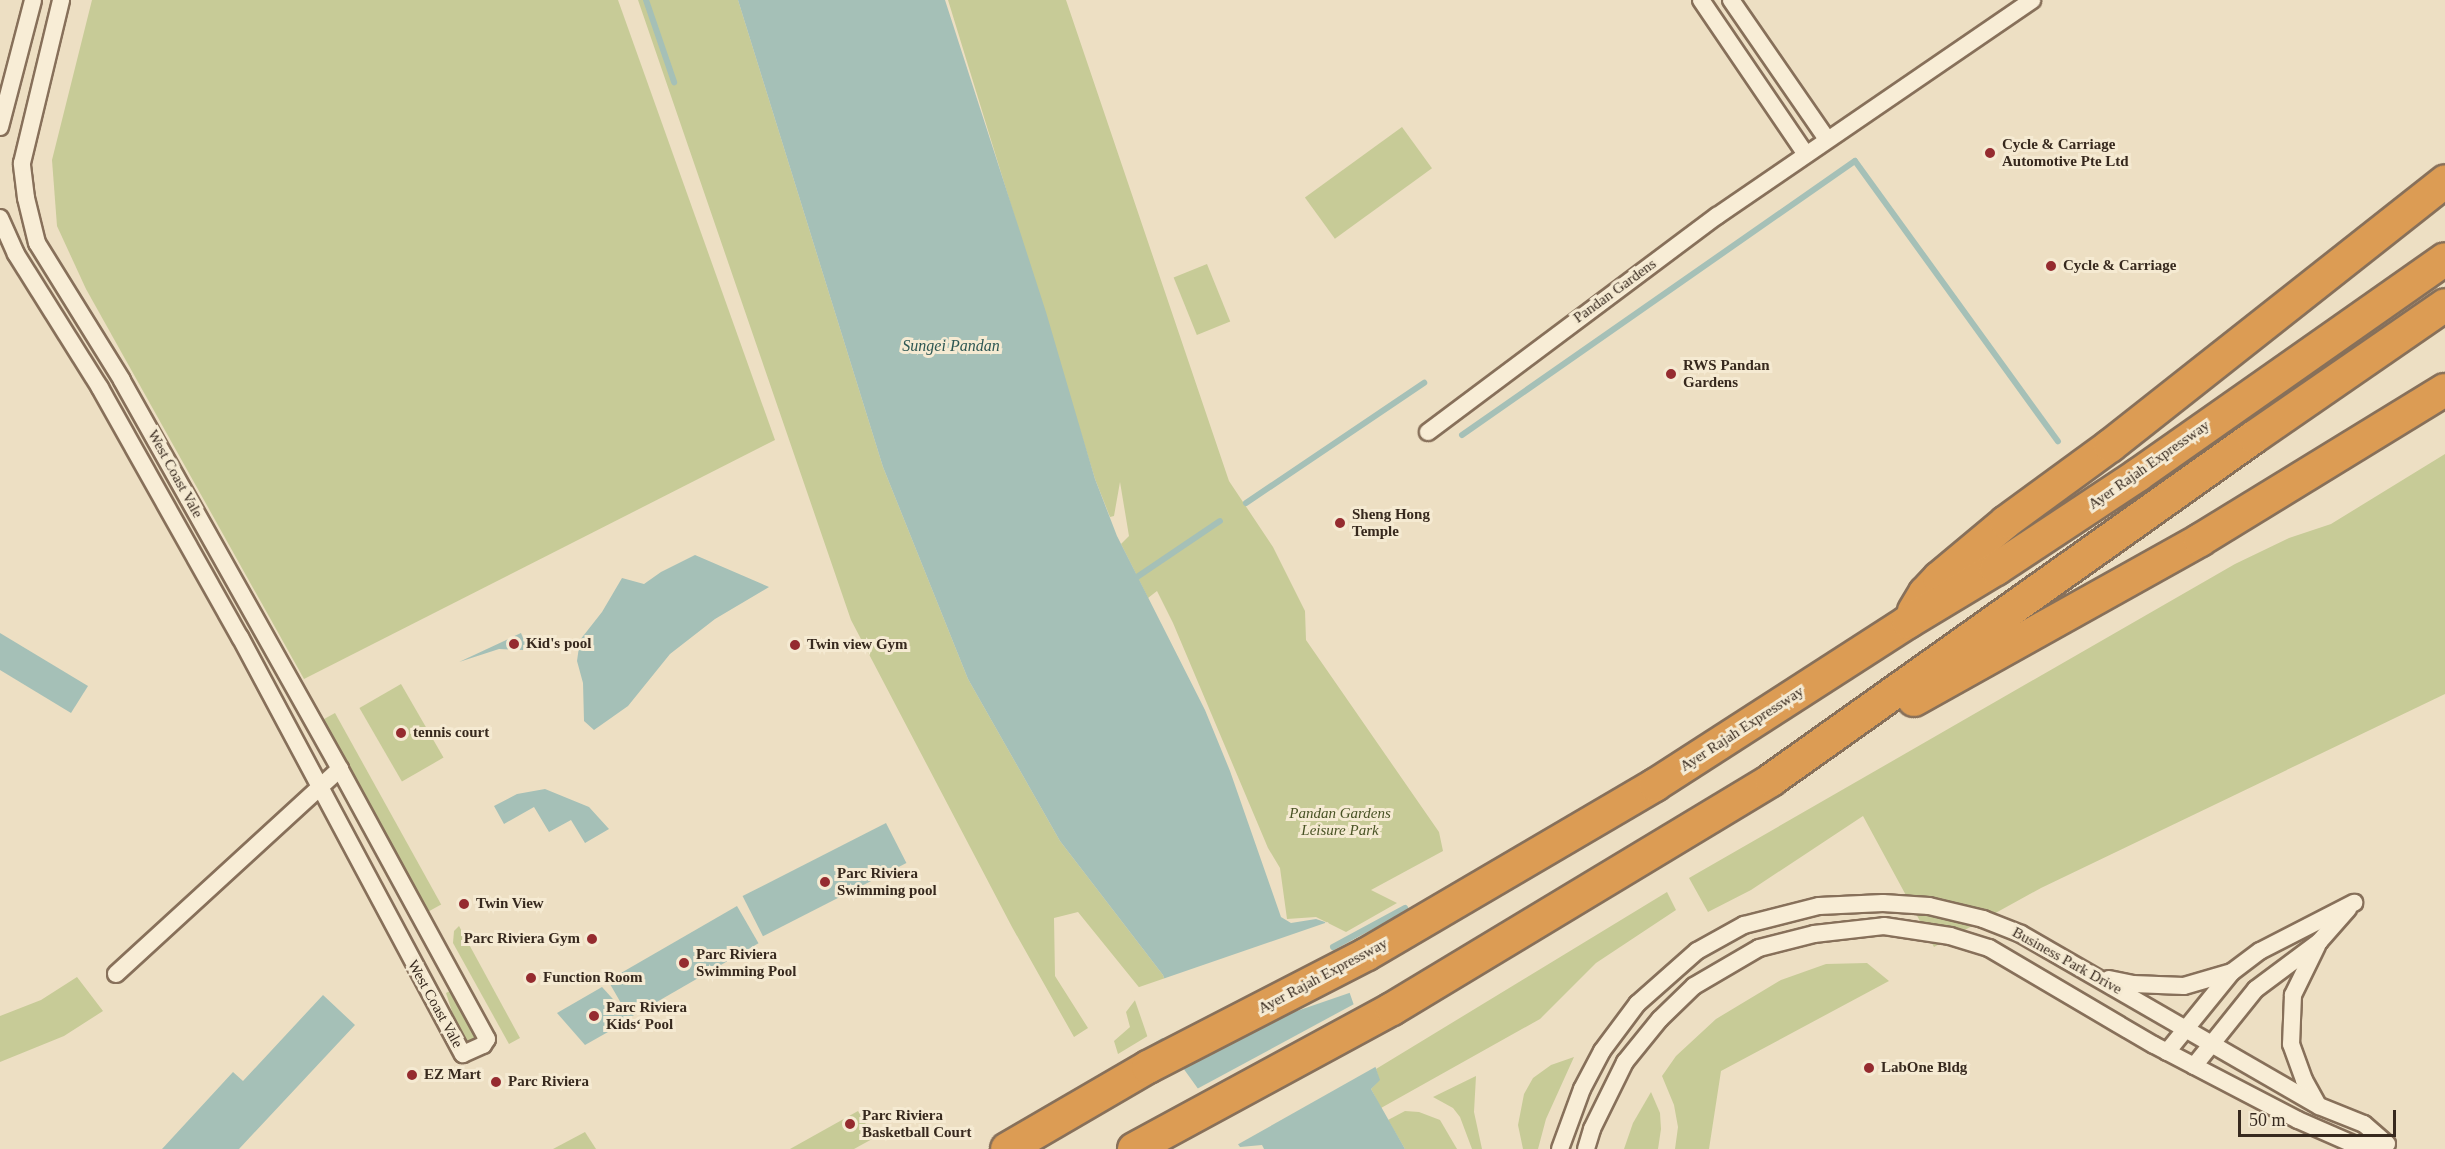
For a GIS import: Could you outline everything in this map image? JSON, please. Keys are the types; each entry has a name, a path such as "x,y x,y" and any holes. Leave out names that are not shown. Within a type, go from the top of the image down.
{"highway":[{"path":"1908,622 1925,593 1988,536 2110,446 2445,181"},
{"name":"Ayer Rajah Expressway","path":"1007,1149 1148,1067 1367,954 1655,784 1908,622 1996,569 2138,475 2445,259"},
{"path":"1772,780 2254,437 2445,305"},
{"path":"1134,1149 1392,1009 1772,780 2200,540 2445,390"}],"street":[{"path":"0,127 33,0"},
{"name":"West Coast Vale","path":"0,218 16,254 100,388 321,786 400,940 463,1054 483,1045 487,1039 340,769 122,380 37,243 26,198 22,163 60,0"},
{"path":"1701,0 1805,153"},
{"path":"1731,0 1827,139"},
{"name":"Pandan Gardens","path":"1428,432 1541,345 1805,153 2032,0"},
{"path":"116,974 171,921 340,769"},
{"name":"Business Park Drive","path":"1560,1149 1582,1089 1602,1051 1637,1004 1697,951 1744,925 1819,906 1883,903 1929,906 1983,919 2021,934 2319,1106 2364,1124 2387,1144 2355,1145 2298,1120 2167,1052 1989,948 1950,936 1884,926 1814,934 1759,948 1694,986 1660,1019 1625,1062 1592,1129 1586,1149"},
{"path":"2167,1052 2232,972 2260,951 2354,903 2319,942 2256,989 2194,1066"},
{"path":"400,940 424,927"},
{"path":"2319,942 2293,995 2291,1034 2291,1044 2304,1080 2319,1106"},
{"path":"2096,976 2133,984 2184,986 2232,972"}],"green space":[{"path":"92,0 618,0 775,440 304,679 86,289 57,226 52,160"},
{"path":"638,0 738,0 883,467 968,679 1060,841 1163,975 1166,984 1147,1013 1156,1031 1118,1054 1114,1041 1130,1027 1126,1012 1142,991 1078,912 1054,918 1055,976 1088,1028 1074,1037 1012,927 851,620"},
{"name":"Pandan Gardens Leisure Park","path":"948,0 1066,0 1229,481 1273,547 1305,611 1306,640 1439,832 1443,851 1371,890 1397,903 1346,932 1316,917 1287,919 1280,868 1268,848 1173,623 1157,591 1148,598 1121,544 1129,536 1120,482 1114,516 1110,517 1095,479"},
{"path":"1402,127 1432,168 1335,239 1305,198"},
{"path":"1207,264 1230,321 1197,335 1174,277"},
{"path":"2445,454 2445,694 2041,888 1934,947 1863,816 1751,890 1708,912 1689,878 2235,564 2289,538 2331,524"},
{"name":"tennis court","path":"401,684 444,758 402,782 359,708"},
{"path":"335,713 441,905 428,912 322,720"},
{"path":"1667,892 1676,910 1596,963 1540,1019 1381,1108 1371,1089 1379,1080 1376,1069"},
{"path":"459,926 520,1038 509,1044 453,943 454,931"},
{"path":"1867,963 1889,981 1721,1071 1709,1149 1675,1149 1678,1127 1674,1105 1662,1076 1676,1056 1716,1019 1781,980 1826,964"},
{"path":"77,977 103,1011 64,1036 0,1062 0,1016 41,1000"},
{"path":"450,991 477,1040 469,1047 458,1030 446,993"},
{"path":"1574,1057 1546,1119 1538,1149 1523,1149 1518,1125 1524,1094 1533,1078 1551,1065"},
{"path":"1476,1076 1474,1112 1482,1149 1472,1149 1460,1117 1453,1108 1433,1097"},
{"path":"1651,1092 1660,1113 1661,1129 1658,1149 1624,1149 1633,1123"},
{"name":"Parc Riviera Basketball Court","path":"858,1111 874,1138 854,1149 790,1149"},
{"path":"1405,1111 1419,1112 1440,1120 1457,1149 1405,1149 1388,1120"},
{"path":"585,1132 596,1149 553,1149"}],"water":[{"name":"Sungei Pandan","path":"738,0 945,0 1046,312 1095,479 1117,536 1205,710 1230,771 1281,917 1291,923 1316,919 1325,922 1380,1080 1371,1089 1405,1149 1264,1149 1262,1145 1240,1147 1147,1018 1147,1013 1166,984 1163,975 1060,841 968,679 883,467"},
{"path":"695,555 769,587 715,619 670,654 628,706 594,730 584,721 583,683 577,661 580,640 602,612 622,578 644,584 661,572"},
{"path":"0,633 88,686 71,713 0,670"},
{"name":"Kid's pool","path":"521,633 523,638 541,638 523,650 499,649 459,662"},
{"path":"545,789 589,807 609,829 585,843 571,820 549,832 534,807 504,824 494,806 517,794"},
{"name":"Parc Riviera Swimming pool","path":"886,823 906,863 763,936 743,896"},
{"name":"Parc Riviera Swimming Pool","path":"737,906 759,943 629,1018 608,980"},
{"name":"Parc Riviera Kids‘ Pool","path":"602,987 631,1019 585,1045 557,1013"},
{"path":"323,995 355,1025 239,1149 162,1149 233,1072 243,1081"}],"pier":[{"path":"1328,922 1352,992 1155,1060 1131,990"},
{"path":"1356,1003 1377,1066 1235,1146 1195,1090"}],"waterway":[{"path":"646,0 674,82"},
{"path":"1462,435 1855,161 2058,441"},
{"path":"1246,503 1424,383"},
{"path":"1137,577 1220,521"},
{"path":"1333,947 1405,908"},
{"path":"1148,1050 1163,1041"}],"place":[{"name":"Cycle & Carriage Automotive Pte Ltd","path":"1990,153"},
{"name":"Cycle & Carriage","path":"2051,266"},
{"name":"RWS Pandan Gardens","path":"1671,374"},
{"name":"Sheng Hong Temple","path":"1340,523"},
{"name":"Kid's pool","path":"514,644"},
{"name":"Twin view Gym","path":"795,645"},
{"name":"tennis court","path":"401,733"},
{"name":"Parc Riviera Swimming pool","path":"825,882"},
{"name":"Twin View","path":"464,904"},
{"name":"Parc Riviera Gym","path":"592,939"},
{"name":"Parc Riviera Swimming Pool","path":"684,963"},
{"name":"Function Room","path":"531,978"},
{"name":"Parc Riviera Kids‘ Pool","path":"594,1016"},
{"name":"LabOne Bldg","path":"1869,1068"},
{"name":"EZ Mart","path":"412,1075"},
{"name":"Parc Riviera","path":"496,1082"},
{"name":"Parc Riviera Basketball Court","path":"850,1124"}]}
